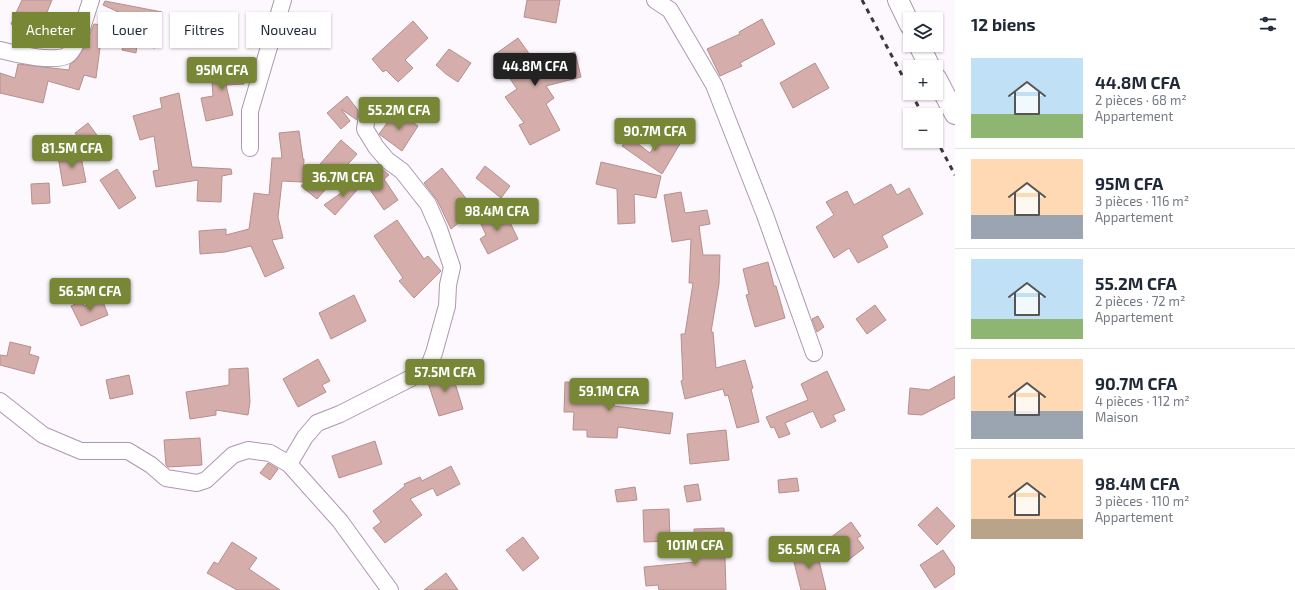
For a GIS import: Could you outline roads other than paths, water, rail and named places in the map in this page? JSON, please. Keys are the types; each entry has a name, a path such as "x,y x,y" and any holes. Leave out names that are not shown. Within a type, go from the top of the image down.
{"street":[{"path":"0,50 59,59 68,54 75,43 91,0"},
{"path":"250,148 250,111 283,0"},
{"path":"655,0 673,5 714,85 765,215 814,353"},
{"path":"898,0 904,12"},
{"path":"943,91 955,114"},
{"path":"289,464 305,437 317,423 340,414 421,373 430,363 434,354 447,306 448,284 452,267 439,229 428,204 402,171 387,160 365,130 368,110"},
{"path":"0,401 43,436 81,451 128,451 151,465 166,478 197,483 206,480 233,455 248,450 270,453 289,464 340,521 390,590"}],"railway":[{"path":"862,0 903,77"},
{"path":"915,100 919,108"},
{"path":"941,148 955,175"}]}
